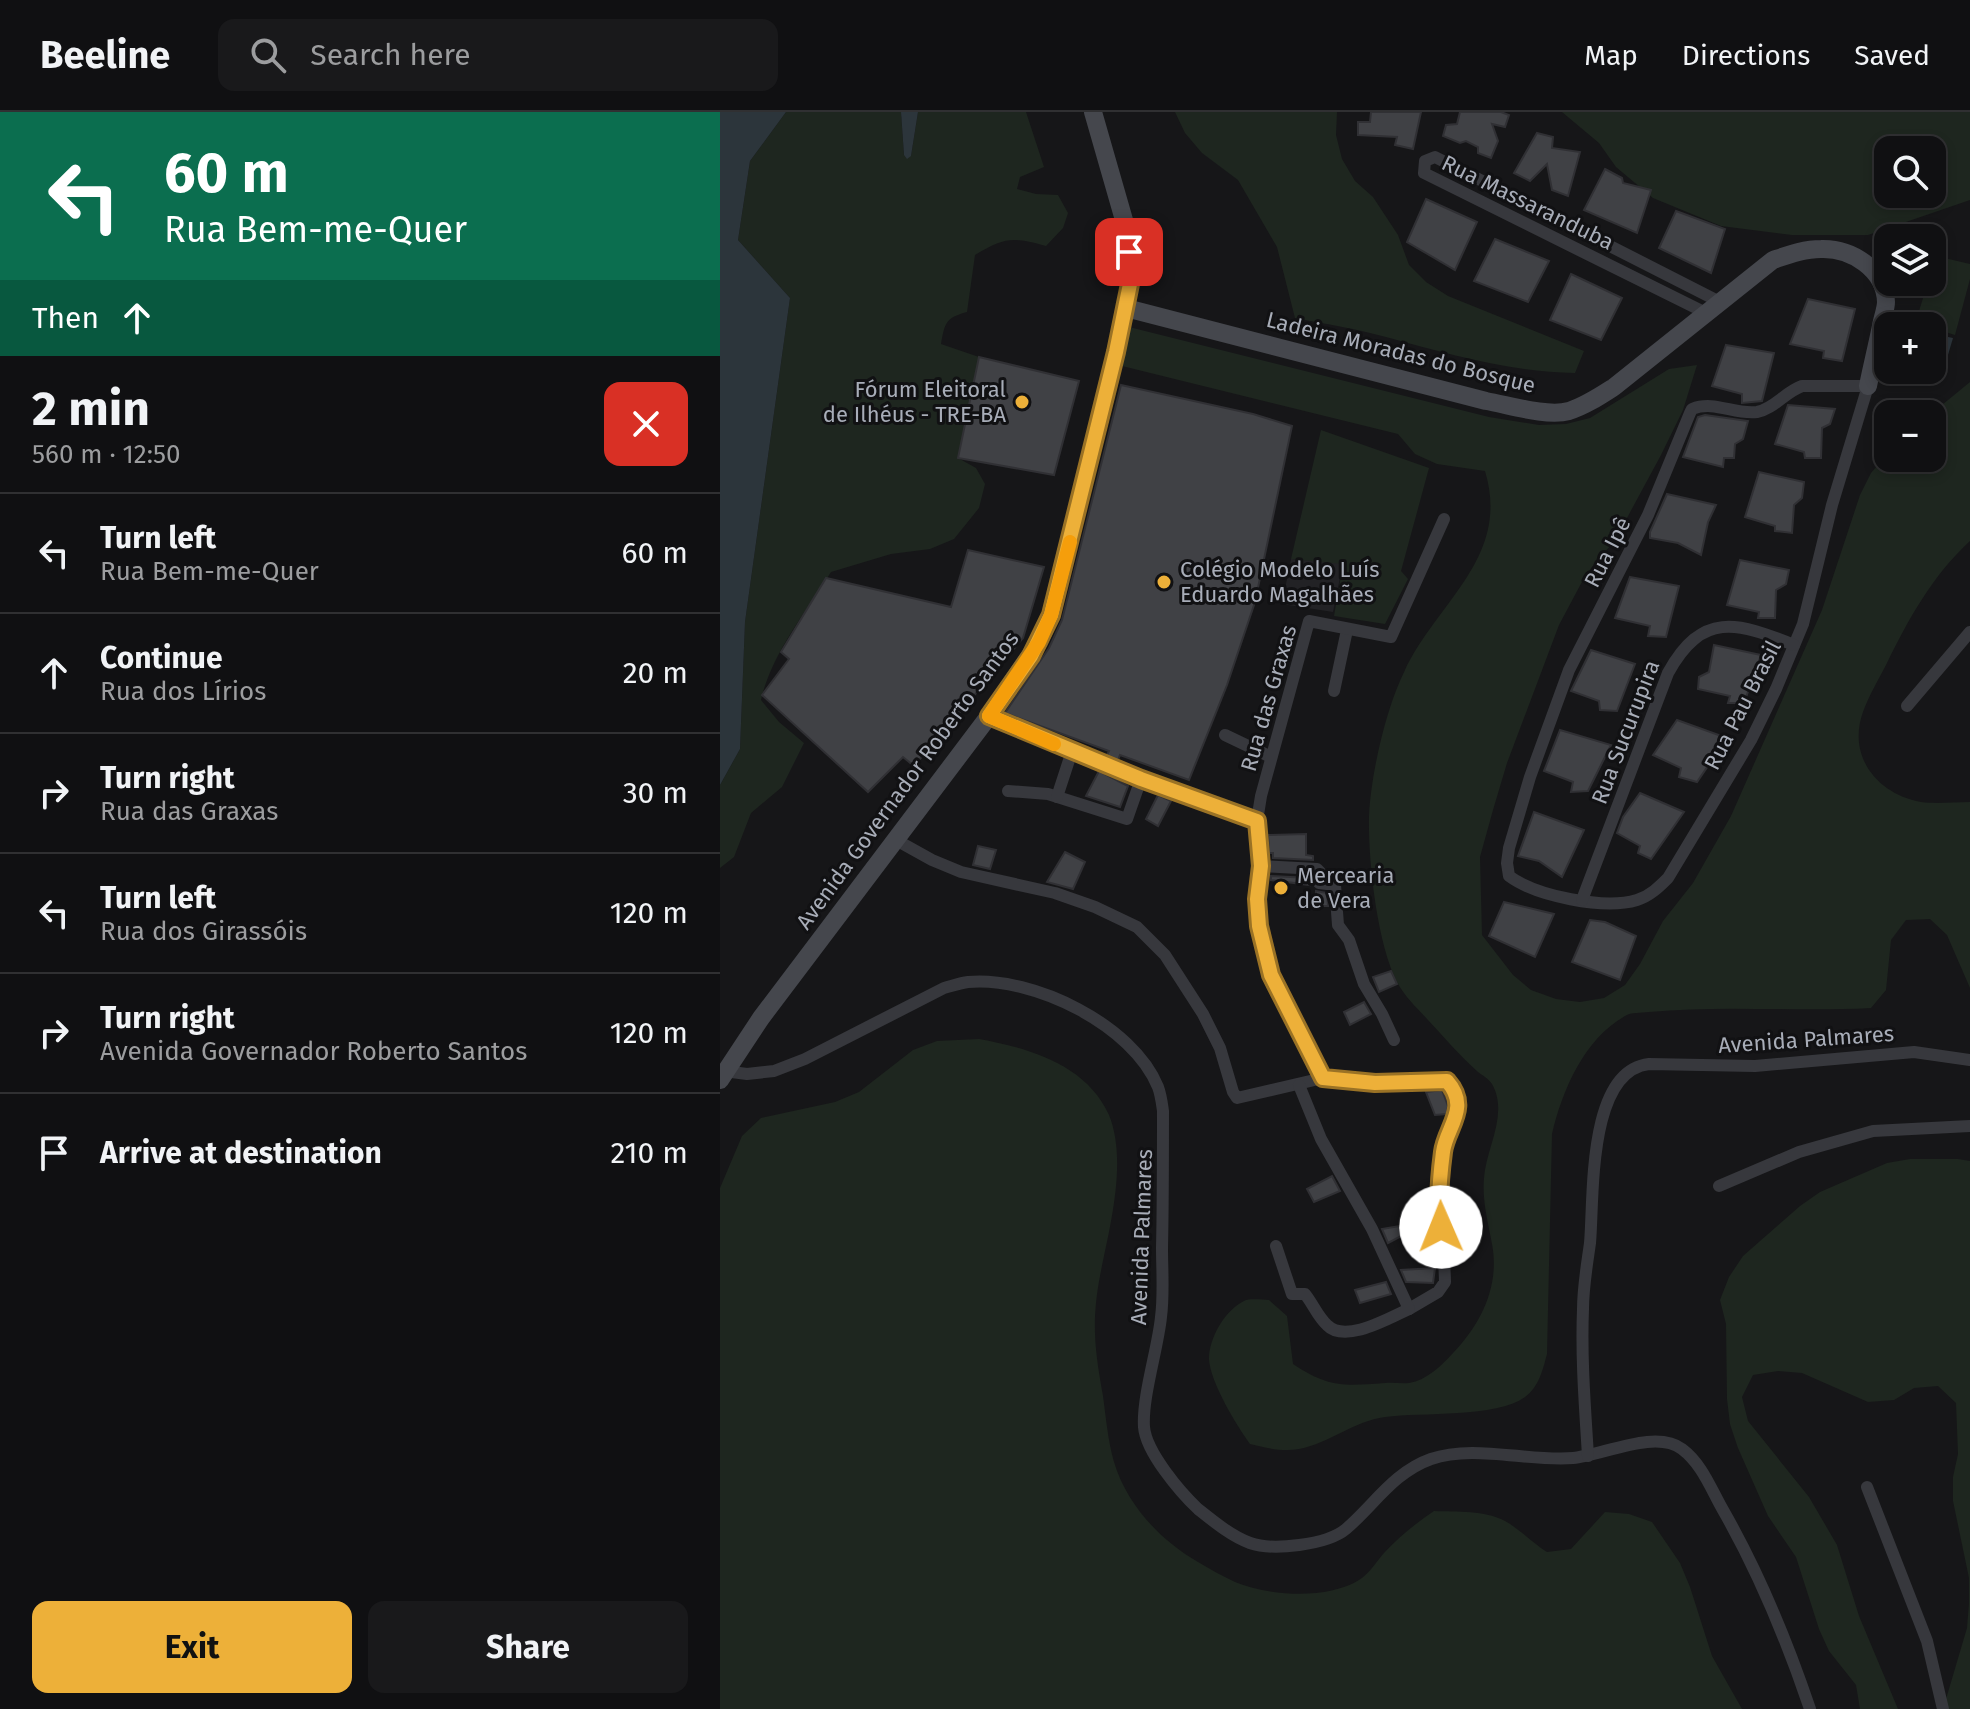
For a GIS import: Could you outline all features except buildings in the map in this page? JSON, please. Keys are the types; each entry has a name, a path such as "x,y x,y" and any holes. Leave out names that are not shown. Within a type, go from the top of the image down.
{"main road":[{"name":"Avenida Governador Roberto Santos","path":"721,1073 989,716 1028,661 1051,615 1130,284 1124,220 1093,112"},
{"name":"Ladeira Moradas do Bosque","path":"1126,308 1486,401 1533,410 1565,412 1591,402 1614,387 1773,260 1796,252 1821,249 1838,251 1873,268 1886,302 1868,386"}],"street":[{"name":"Rua Massaranduba","path":"1435,157 1584,233 1713,308 1575,248 1424,173 1423,165 1428,158 1435,157"},
{"path":"1497,209 1505,192"},
{"path":"1575,248 1584,233"},
{"name":"Rua Ipê","path":"1520,884 1509,876 1509,848 1558,699 1569,670 1648,515 1692,409 1710,405 1759,412 1792,389 1802,386 1868,386"},
{"name":"Rua Pau Brasil","path":"1520,884 1582,900 1615,903 1637,900 1654,891 1668,878 1751,740 1803,624 1832,505 1868,386"},
{"name":"Rua das Graxas","path":"1323,1078 1271,975 1259,926 1257,899 1261,866 1257,821 1271,757 1309,621 1391,637 1444,519"},
{"name":"Rua Sucurupira","path":"1582,900 1668,673 1681,649 1695,637 1715,628 1751,628 1794,645"},
{"path":"1334,691 1347,630"},
{"path":"1907,706 1970,632"},
{"path":"989,716 1141,779 1257,821"},
{"path":"1225,735 1271,757"},
{"path":"1057,797 1072,751"},
{"path":"1008,791 1057,797 1127,819 1141,779"},
{"path":"896,840 961,872 1055,893 1137,927 1165,955 1203,1014 1220,1048 1237,1098 1323,1078 1375,1083 1447,1081 1456,1107 1455,1122 1443,1149 1440,1169 1439,1218 1445,1282 1438,1292 1409,1309 1350,1333 1339,1333 1329,1329 1305,1294 1292,1294 1276,1246"},
{"path":"1261,866 1317,869 1320,872 1319,883 1335,885 1338,925 1349,940 1364,984 1394,1040"},
{"name":"Avenida Palmares","path":"721,1073 774,1071 805,1059 944,988 968,982 999,983 1052,996 1109,1029 1129,1046 1147,1067 1159,1089 1163,1111 1162,1315 1144,1430 1177,1488 1214,1522 1250,1543 1267,1546 1330,1539 1343,1532 1395,1480 1435,1457 1588,1456 1582,1311 1597,1139 1605,1109 1622,1079 1638,1066 1755,1066 1914,1052 1970,1060"},
{"path":"1299,1085 1321,1139 1372,1229 1409,1309"},
{"path":"1719,1186 1799,1152 1873,1131 1970,1126"},
{"path":"1588,1456 1625,1445 1669,1442 1681,1448 1701,1469 1749,1557 1810,1709"},
{"path":"1867,1487 1927,1641 1943,1709"}],"shaded area":[{"path":"720,112 786,112 750,161 738,240 790,298 745,622 740,749 720,785"},
{"path":"786,112 901,112 904,155 911,156 918,112 1026,112 1044,167 1020,177 1017,189 1058,195 1068,213 1063,228 1046,246 1009,240 975,255 967,312 947,322 941,344 979,357 958,458 976,468 985,484 979,508 954,539 930,549 891,554 831,572 781,649 761,700 779,722 804,743 782,787 751,813 734,857 720,868 720,785 740,749 745,622 790,298 738,240 750,161"},
{"path":"901,112 918,112 911,156 907,159 904,155"},
{"path":"1175,112 1337,112 1336,135 1342,159 1355,181 1373,197 1398,235 1409,265 1426,282 1448,296 1584,351 1575,373 1503,366 1295,318 1277,247 1238,180 1202,153 1185,133"},
{"path":"1562,112 1970,112 1970,200 1900,224 1874,224 1874,233 1868,235 1792,235 1721,226 1653,198 1616,167 1599,143"},
{"path":"1946,258 1970,264 1970,279 1955,335 1946,332 1946,312 1919,312 1924,296 1946,296"},
{"path":"1129,327 1489,417 1539,425 1566,424 1590,418 1669,369 1697,365 1683,410 1661,455 1614,542 1584,578 1559,625 1507,763 1480,857 1482,935 1513,975 1531,990 1556,999 1580,1002 1604,998 1625,985 1663,921 1693,883 1731,816 1822,610 1860,495 1871,473 1874,469 1874,472 1946,472 1946,402 1970,382 1970,541 1933,583 1895,646 1863,712 1859,744 1870,770 1891,791 1921,802 1970,802 1970,988 1947,935 1930,919 1906,920 1891,940 1886,990 1871,1008 1676,1010 1630,1014 1611,1026 1598,1038 1577,1068 1552,1134 1547,1354 1534,1388 1512,1404 1478,1411 1374,1419 1310,1446 1293,1450 1274,1449 1250,1444 1219,1391 1209,1359 1215,1334 1237,1305 1253,1299 1269,1300 1287,1316 1293,1364 1306,1372 1347,1385 1416,1381 1439,1367 1463,1342 1480,1317 1491,1289 1494,1260 1484,1187 1497,1119 1497,1095 1491,1082 1452,1046 1411,1002 1397,982 1379,924 1369,834 1376,761 1398,685 1419,645 1467,577 1480,554 1488,529 1490,501 1485,471 1437,464 1415,454 1398,434 1118,365"},
{"path":"1946,337 1953,338 1946,362"},
{"path":"1321,430 1429,468 1401,571 1408,579 1385,624 1334,616 1343,564 1291,559"},
{"path":"1291,559 1343,563 1333,612 1282,604"},
{"path":"979,1039 1054,1061 1086,1083 1109,1115 1117,1153 1117,1174 1096,1308 1098,1365 1114,1462 1127,1493 1158,1532 1184,1553 1235,1582 1264,1590 1298,1594 1331,1591 1359,1580 1396,1541 1434,1511 1471,1512 1497,1517 1547,1552 1571,1549 1605,1512 1629,1514 1652,1522 1680,1563 1712,1656 1742,1709 720,1709 720,1188 742,1136 761,1118 835,1102 859,1092 913,1050 937,1041"},
{"path":"1910,1159 1970,1161 1970,1709 1947,1709 1946,1699 1967,1628 1969,1603 1969,1578 1953,1501 1953,1477 1958,1454 1956,1403 1938,1386 1914,1388 1894,1400 1868,1402 1802,1373 1778,1371 1753,1375 1742,1397 1748,1421 1809,1497 1837,1545 1859,1616 1898,1709 1860,1709 1856,1685 1829,1651 1796,1557 1768,1516 1738,1448 1730,1424 1727,1399 1726,1324 1720,1300 1729,1277 1743,1256 1820,1192 1887,1163"}],"slow traffic":[{"path":"1054,744 989,716 1039,642 1051,615 1070,542"}],"place":[{"name":"Fórum Eleitoral de Ilhéus - TRE-BA","path":"1022,402"},
{"name":"Colégio Modelo Luís Eduardo Magalhães","path":"1164,582"},
{"name":"Mercearia de Vera","path":"1281,888"}],"route":[{"path":"1129,252 1130,284 1116,352 1051,615 1031,656 989,716 1141,779 1257,821 1261,866 1257,899 1259,926 1271,975 1323,1078 1375,1083 1447,1081 1451,1086 1456,1099 1455,1122 1443,1149 1440,1169 1441,1227"}]}
